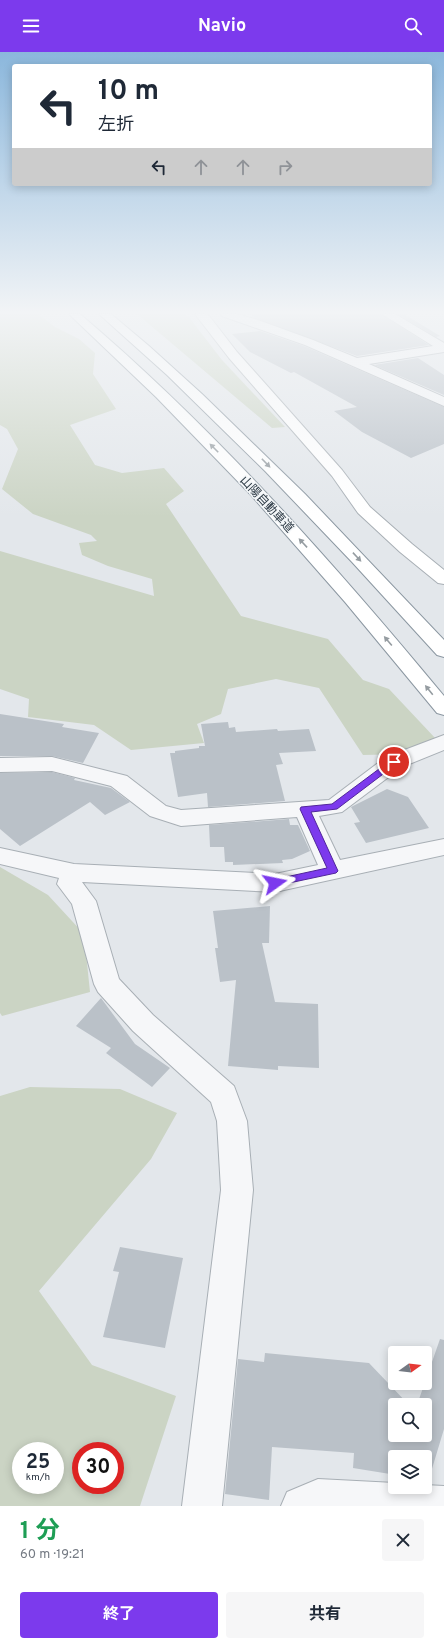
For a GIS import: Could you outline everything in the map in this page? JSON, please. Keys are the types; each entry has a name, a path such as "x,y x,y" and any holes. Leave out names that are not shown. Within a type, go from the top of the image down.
{"main road":[{"name":"山陽自動車道","path":"149,382 224,457 319,560 444,709"},
{"name":"山陽自動車道","path":"181,382 256,452 355,554 444,651"},
{"path":"257,382 337,473 364,510 406,548 444,579"}],"street":[{"path":"400,382 444,402"},
{"path":"0,765 52,764 119,781 158,811 181,818 334,807 394,762 444,742"},
{"path":"305,809 333,871"},
{"path":"0,856 74,873 275,883 444,847"},
{"path":"74,873 69,884 84,901 107,984 144,1023 224,1095 232,1122 237,1190 202,1506"},
{"path":"301,1506 318,1498 444,1506"}],"green space":[{"path":"0,382 98,382 116,409 70,425 95,465 122,473 164,468 184,491 166,504 241,616 328,639 363,680 389,689 436,739 409,754 363,755 319,688 276,679 228,689 221,714 197,724 204,743 131,750 94,725 28,717 29,699 0,689 0,551 154,596 152,579 108,566 82,555 79,543 97,541 91,535 33,514 2,489 18,449 7,429 0,425"},
{"path":"217,382 243,382 285,427 272,428"},
{"path":"0,867 48,895 84,934 90,992 2,1016 0,1013"},
{"path":"30,1087 120,1089 177,1113 151,1159 39,1291 92,1365 176,1396 140,1506 0,1506 0,1096"}],"building":[{"path":"312,382 386,382 444,407 444,444 411,458 362,432 334,411 357,407"},
{"path":"413,382 444,382 444,395"},
{"path":"0,714 64,724 62,727 99,733 83,763 52,756 0,756"},
{"path":"228,722 229,728 235,727 236,732 277,729 278,731 309,729 316,751 279,753 283,764 276,765 285,801 208,807 207,793 178,797 170,753 205,746 201,724"},
{"path":"52,772 75,778 74,780 111,788 130,802 105,815 90,802 20,846 0,829 0,773"},
{"path":"387,789 408,797 429,828 366,843 354,823 360,822 351,807"},
{"path":"289,819 290,825 298,825 310,851 292,859 282,860 283,863 233,865 233,862 225,862 224,847 210,847 209,825"},
{"path":"270,906 269,943 262,943 275,1002 318,1004 319,1068 278,1066 278,1070 228,1066 236,980 220,982 215,948 218,948 213,911"},
{"path":"101,998 135,1044 170,1068 152,1087 106,1053 111,1048 76,1026"},
{"path":"120,1247 183,1258 165,1348 103,1337 119,1272 113,1271"},
{"path":"440,1339 444,1340 444,1429 432,1469 432,1450 388,1450 388,1474 353,1468 354,1453 272,1447 269,1500 225,1494 238,1359 264,1362 265,1353 369,1363 388,1383 388,1390 395,1390 402,1398 388,1398 388,1442 432,1442 432,1398 419,1398 422,1390 432,1390 432,1362"}],"route":[{"path":"275,883 333,871 305,809 334,807 394,762"}]}
